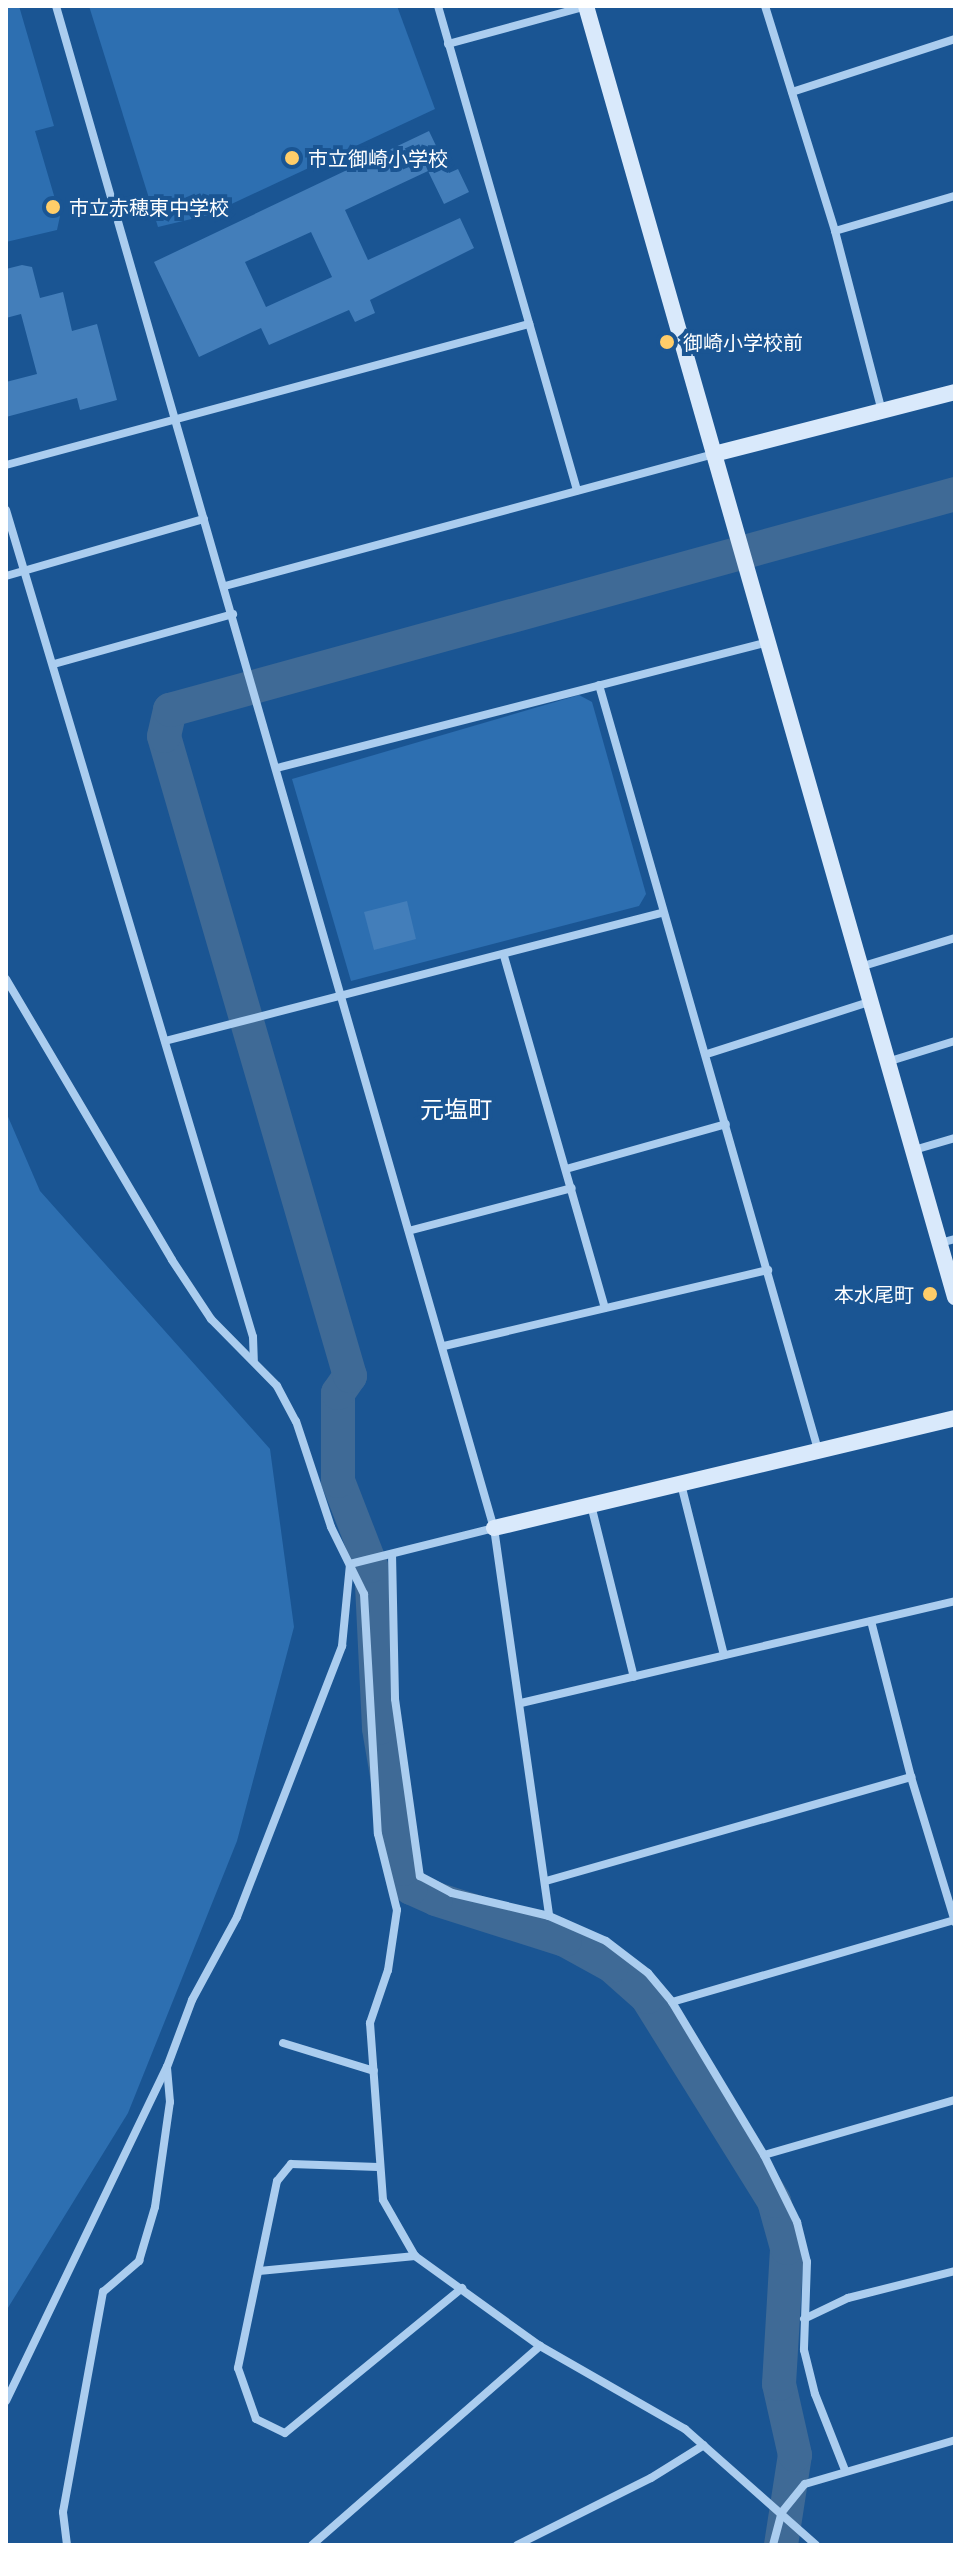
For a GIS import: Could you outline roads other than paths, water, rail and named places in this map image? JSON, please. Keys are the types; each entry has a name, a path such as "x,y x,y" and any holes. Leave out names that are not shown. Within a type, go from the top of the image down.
{"street":[{"path":"56,6 277,768 339,997 412,1230 494,1528 549,1916"},
{"path":"438,6 577,490"},
{"path":"448,44 586,6 859,968 913,1151 947,1241 955,1297"},
{"path":"765,6 835,231 882,411"},
{"path":"792,92 955,39"},
{"path":"835,231 955,196"},
{"path":"6,465 529,324"},
{"path":"225,586 955,392"},
{"path":"6,510 253,1337 254,1361"},
{"path":"6,576 204,519"},
{"path":"54,664 233,614"},
{"path":"277,768 765,643"},
{"path":"599,685 661,913 707,1054 818,1451"},
{"path":"165,1041 258,1015 504,956 661,913"},
{"path":"859,968 955,938"},
{"path":"504,956 605,1308"},
{"path":"6,979 172,1260 211,1319 277,1386 296,1421 316,1487 364,1594 378,1834 397,1910 388,1970 370,2023 378,2167 383,2200 415,2256 540,2346 685,2429 816,2545"},
{"path":"707,1054 869,1002"},
{"path":"887,1062 955,1041"},
{"path":"566,1169 726,1124"},
{"path":"913,1151 955,1138"},
{"path":"412,1230 572,1188"},
{"path":"444,1346 768,1270"},
{"path":"350,1564 955,1418"},
{"path":"681,1484 724,1655"},
{"path":"591,1505 634,1677"},
{"path":"392,1554 395,1699 420,1876 452,1893 549,1916 606,1941 648,1973 672,2002 764,2155 805,2246 804,2350 815,2394 845,2470"},
{"path":"6,2401 167,2067 192,2000 237,1917 342,1646 350,1564"},
{"path":"521,1703 955,1601"},
{"path":"672,2002 955,1921 911,1777 871,1621"},
{"path":"546,1881 911,1777"},
{"path":"283,2043 374,2071"},
{"path":"67,2545 63,2512 103,2292 139,2261 155,2207 170,2102 167,2067"},
{"path":"764,2155 955,2100"},
{"path":"378,2167 291,2164 277,2181 238,2368 256,2419 285,2433 462,2288"},
{"path":"259,2271 415,2256"},
{"path":"804,2319 848,2298 955,2271"},
{"path":"312,2545 540,2346"},
{"path":"773,2545 782,2512 805,2484 955,2440"},
{"path":"517,2545 651,2478 704,2445"}],"waterway":[{"path":"781,2545 795,2455 779,2384 787,2248 774,2201 647,1997 612,1966 565,1940 436,1899 411,1888 403,1869 379,1728 371,1566 338,1481 338,1393 350,1376 164,736 170,710 955,494"}],"place":[{"name":"市立御崎小学校","path":"292,158"},
{"name":"市立赤穂東中学校","path":"53,207"},
{"name":"御崎小学校前","path":"667,342"},
{"name":"本水尾町","path":"930,1294"}],"district":[{"name":"元塩町","path":"456,1109"}]}
